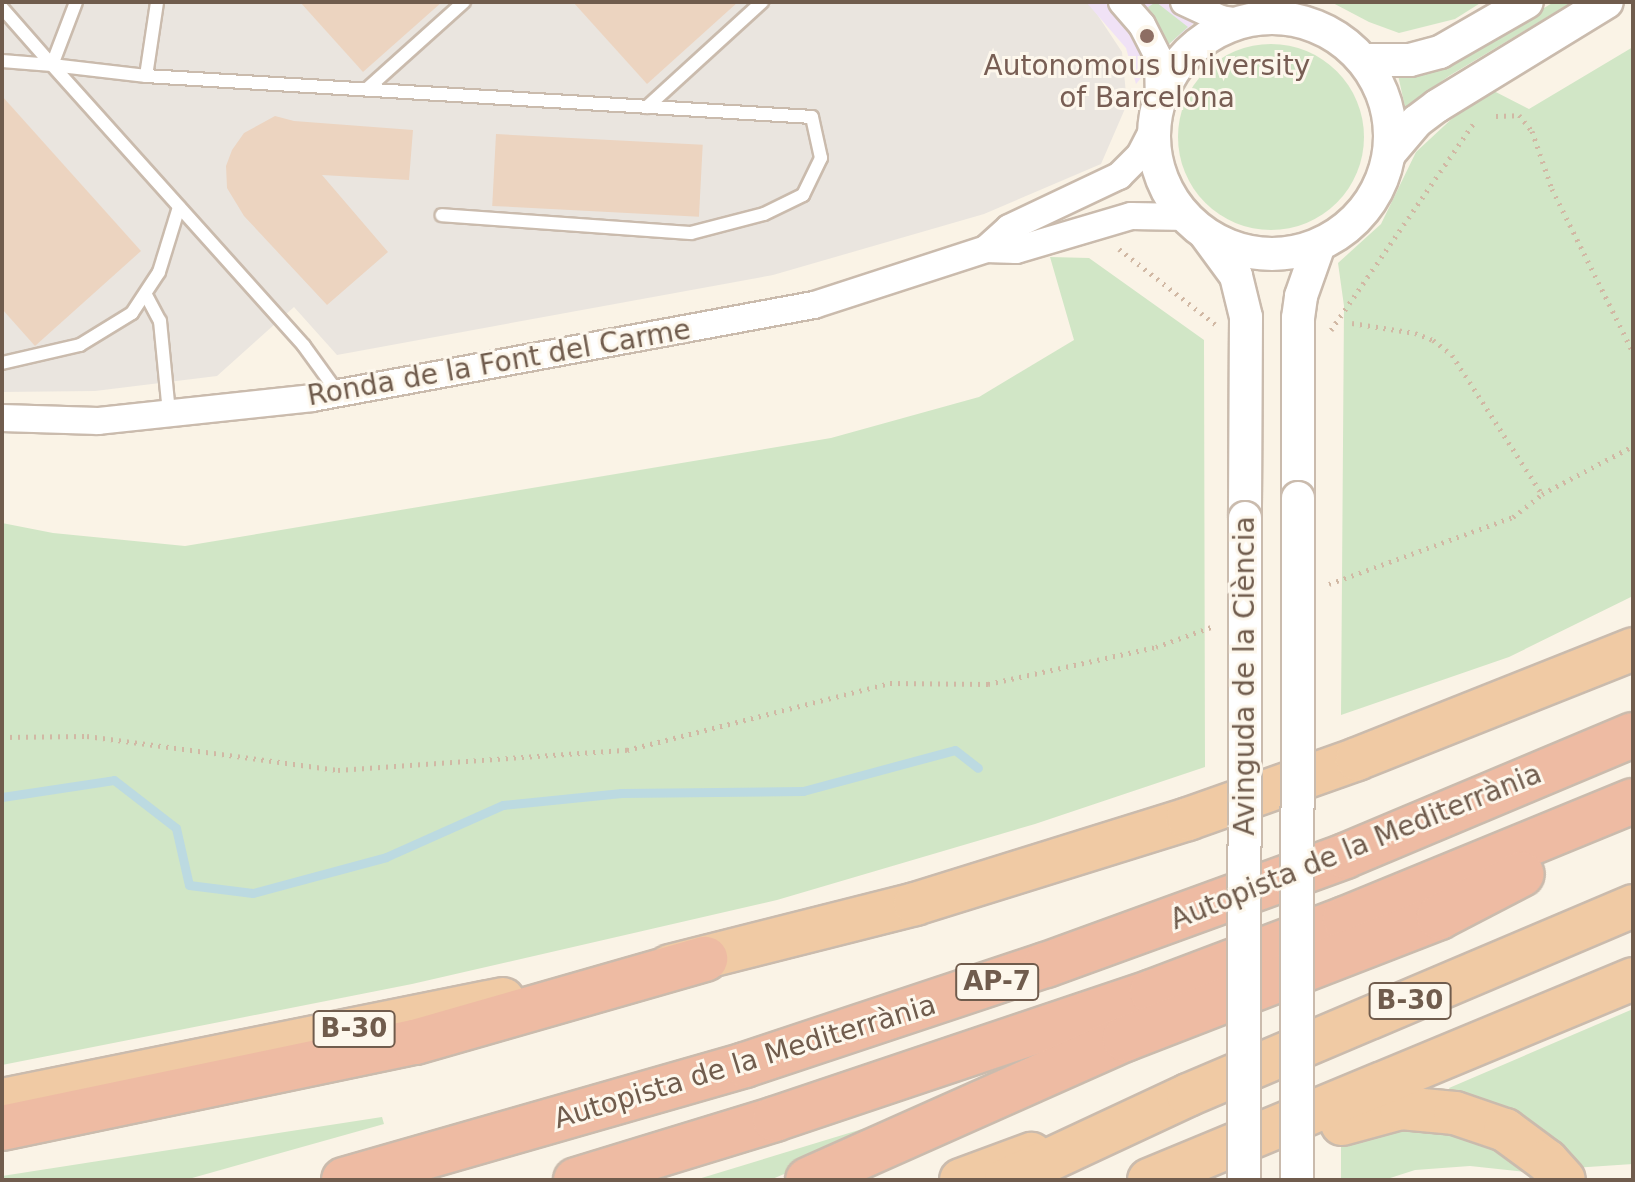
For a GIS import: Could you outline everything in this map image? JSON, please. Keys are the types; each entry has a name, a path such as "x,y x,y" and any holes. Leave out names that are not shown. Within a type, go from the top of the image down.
{"highway":[{"name":"B-30","path":"2,1100 705,959 915,904 1188,819 1357,759 1633,649"},
{"name":"Autopista de la Mediterrània","path":"344,1180 730,1070 1046,965 1345,856 1633,735"},
{"name":"Autopista de la Mediterrània","path":"576,1180 817,1106 1152,992 1345,919 1633,801"},
{"path":"808,1180 1125,1039 1439,917 1633,815"},
{"name":"B-30","path":"1006,1180 1188,1095 1633,906"},
{"path":"2,1128 415,1042 705,959"},
{"path":"1149,1180 1633,979"},
{"path":"961,1180 1188,1095"},
{"path":"1163,1180 1376,1112 1401,1108 1455,1113 1505,1130 1547,1161 1564,1180"}],"street":[{"path":"1122,2 1142,25 1158,57 1156,115 1160,176 1195,225 1248,251 1284,252 1319,245 1359,216 1373,198 1389,154 1391,129 1386,104 1364,60 1335,36 1313,25 1265,18 1241,22 1199,43 1168,80 1156,115"},
{"path":"1184,2 1221,19 1241,22"},
{"path":"1364,60 1410,60 1440,52 1527,2"},
{"path":"1389,154 1417,121 1437,106 1607,2"},
{"name":"Ronda de la Font del Carme","path":"986,249 1009,228 1119,176 1140,155 1156,115"},
{"name":"Ronda de la Font del Carme","path":"2,418 98,421 338,393 814,305 986,249 1016,250 1131,216 1195,225"},
{"name":"Avinguda de la Ciència","path":"1195,225 1236,276 1246,317 1244,1180"},
{"name":"Avinguda de la Ciència","path":"1297,1180 1298,318 1301,296 1319,245"}],"lane":[{"path":"52,65 76,2"},
{"path":"146,76 157,2"},
{"path":"368,88 464,2"},
{"path":"647,107 762,2"},
{"path":"2,8 304,346 338,393"},
{"path":"2,61 146,76 812,117 821,158 803,195 764,214 691,233 442,215"},
{"path":"2,363 80,345 132,313 159,272 179,207"},
{"path":"146,295 160,321 169,413"}],"path":[{"path":"1334,322 1479,115"},
{"path":"1496,116 1519,115 1532,131 1552,189 1633,352"},
{"path":"1117,248 1214,321"},
{"path":"1352,323 1415,333 1433,340 1452,355 1542,494"},
{"path":"1320,587 1513,517 1542,494 1633,446"},
{"path":"2,739 87,736 338,770 627,750 890,683 988,684 1156,647 1216,625"}],"shaded area":[{"path":"2,2 1089,2 1122,52 1127,104 1101,164 984,214 773,275 337,355 294,307 217,376 95,391 2,392"},
{"name":"Autonomous University of Barcelona","path":"1086,2 1219,2 1168,45 1136,84 1126,48"}],"green space":[{"path":"1156,2 1188,27 1168,45 1148,7"},
{"name":"Autonomous University of Barcelona","path":"1331,2 1482,2 1455,19 1399,33 1369,22"},
{"path":"1554,2 1572,2 1449,76 1405,107 1398,75 1440,70"},
{"path":"1271,44 1307,51 1337,71 1357,101 1364,137 1357,173 1337,203 1307,223 1271,230 1235,223 1205,203 1185,173 1178,137 1185,101 1205,71 1235,51"},
{"path":"1633,47 1633,596 1509,657 1341,715 1344,306 1338,263 1381,224 1416,152 1486,87 1529,109"},
{"path":"1050,257 1089,258 1204,340 1205,767 1035,824 777,900 412,984 2,1065 2,523 53,533 185,546 831,438 979,397 1074,340"},
{"path":"1633,1009 1633,1164 1573,1168 1453,1097 1449,1088"},
{"path":"382,1117 384,1124 185,1180 2,1180 2,1176"},
{"path":"872,1126 824,1157 770,1180 695,1180"},
{"path":"1418,1126 1464,1135 1499,1150 1527,1172 1470,1166 1415,1170 1384,1180 1341,1180 1341,1142 1376,1128"}],"building":[{"path":"300,2 442,2 363,72"},
{"path":"573,2 738,2 647,84"},
{"path":"2,96 141,251 35,346 2,309"},
{"path":"275,116 294,121 413,130 409,180 322,175 388,252 327,305 244,216 227,188 226,166 232,150 244,133"},
{"path":"496,134 703,145 699,217 492,206"}],"waterway":[{"path":"2,797 114,780 176,828 189,885 253,893 386,857 503,805 621,793 803,791 955,750 978,768"}],"place":[{"name":"Autonomous University of Barcelona","path":"1147,36"}]}
